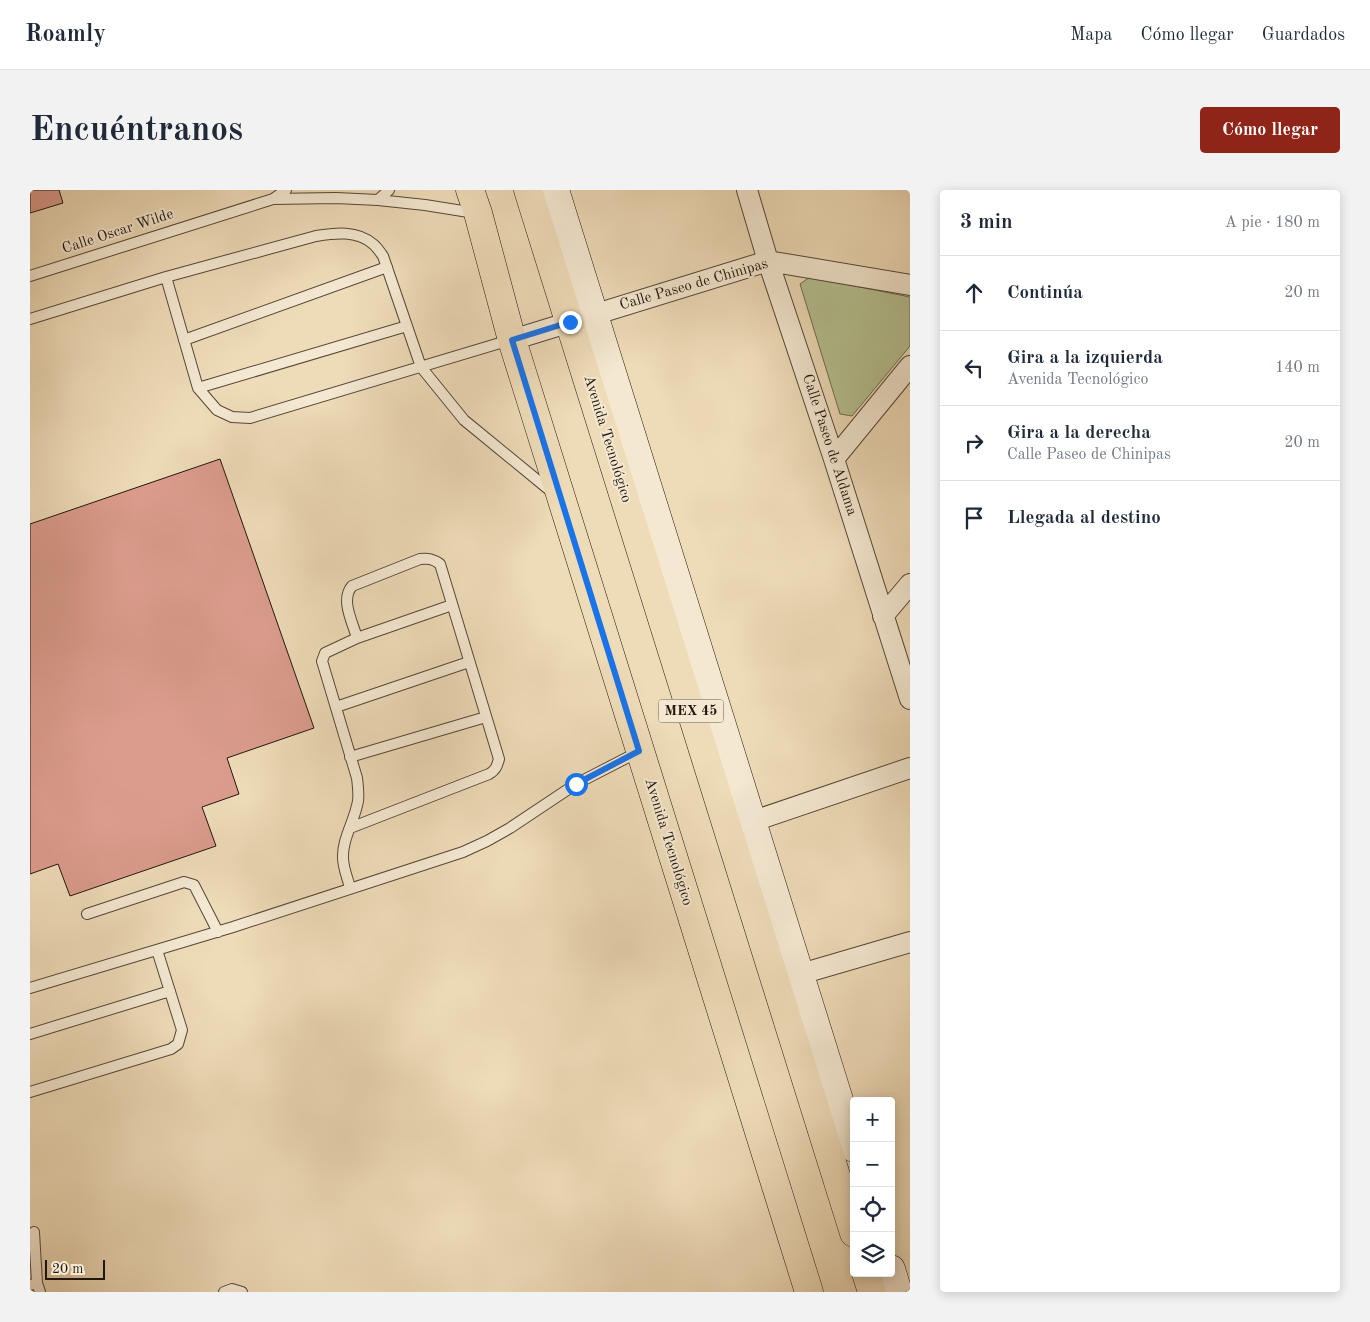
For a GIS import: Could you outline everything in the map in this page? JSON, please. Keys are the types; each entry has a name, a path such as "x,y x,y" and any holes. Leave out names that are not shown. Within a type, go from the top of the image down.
{"main road":[{"name":"Avenida Tecnológico","path":"528,190 583,318 739,826 788,978 854,1232"},
{"name":"Avenida Tecnológico","path":"474,202 512,340 561,500 809,1292"},
{"path":"867,1277 872,1292"}],"street":[{"path":"555,190 583,318"},
{"name":"Calle Paseo de Aldama","path":"747,190 768,261 834,459 910,699"},
{"name":"Calle Paseo de Chinipas","path":"512,340 768,261 910,285"},
{"path":"834,459 910,366"},
{"path":"883,616 910,584"},
{"path":"739,826 910,768"},
{"path":"852,1142 788,978 910,942"},
{"path":"893,1277 898,1292"}],"lane":[{"name":"Calle Oscar Wilde","path":"273,199 286,190"},
{"path":"378,200 389,190"},
{"name":"Calle Oscar Wilde","path":"30,276 273,199 336,198 425,205 474,202"},
{"path":"30,319 166,277 316,236 337,232 357,235 373,243 383,256 421,367 464,420 561,500"},
{"path":"184,340 387,267"},
{"path":"166,277 198,388 217,410 232,417 250,418 512,340"},
{"path":"198,388 407,326"},
{"path":"350,828 489,774 495,770 499,759 440,564 427,558 420,559 352,586 348,591 346,599 357,638"},
{"path":"350,888 343,858 358,801 358,789 322,661 323,657 325,653 357,638 452,605"},
{"path":"336,707 470,662"},
{"path":"350,757 486,717"},
{"path":"30,988 218,932 462,852 487,842 576,784 639,751"},
{"path":"87,914 184,882 194,885 218,932"},
{"path":"30,1092 171,1049 178,1044 182,1030 157,950"},
{"path":"30,1034 170,991"},
{"path":"34,1232 36,1287"},
{"path":"224,1292 232,1290 242,1292"}],"green space":[{"path":"810,277 910,297 910,346 852,416 840,414 800,284"}],"building":[{"path":"30,190 59,190 63,203 30,213"},
{"path":"220,459 314,728 227,758 239,794 202,807 216,846 70,896 58,864 30,874 30,524"}],"route":[{"path":"570,322 512,340 639,751 576,784"}]}
